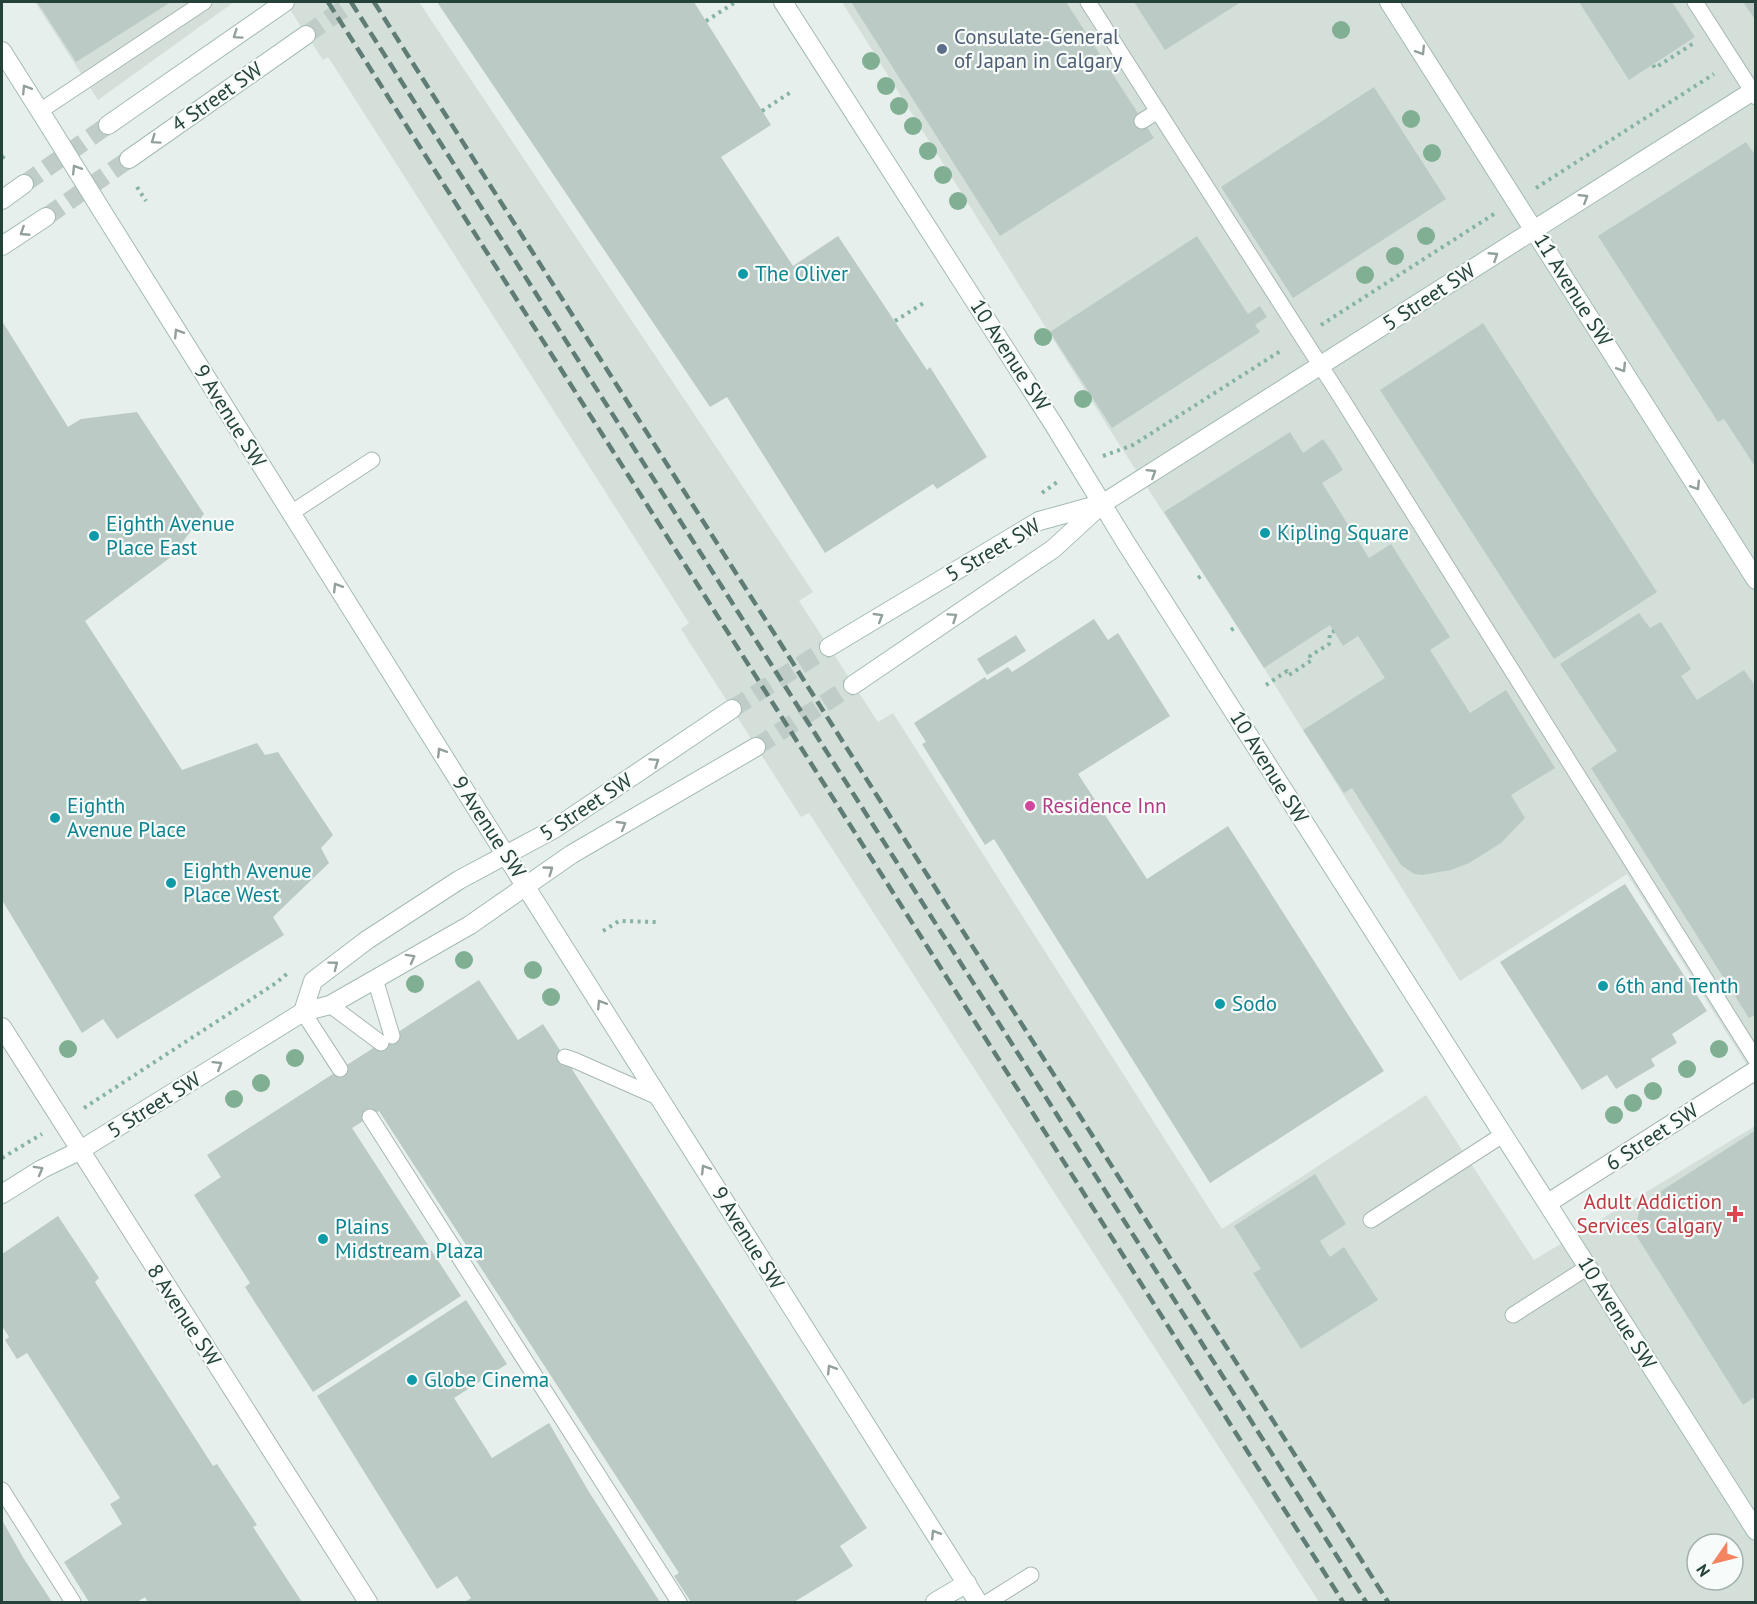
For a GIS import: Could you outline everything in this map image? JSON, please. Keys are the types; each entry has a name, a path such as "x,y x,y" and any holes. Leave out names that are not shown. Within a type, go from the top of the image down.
{"main road":[{"name":"4 Street SW","path":"108,125 285,2"},
{"name":"10 Avenue SW","path":"783,2 1755,1531"},
{"name":"11 Avenue SW","path":"1389,2 1755,580"},
{"name":"4 Street SW","path":"129,159 306,34"},
{"name":"9 Avenue SW","path":"2,51 505,855 978,1602"},
{"name":"5 Street SW","path":"853,685 1053,549 1102,504 1754,93"},
{"path":"2,200 24,184"},
{"path":"2,246 46,217"},
{"name":"5 Street SW","path":"829,647 1039,521 1102,504"},
{"name":"5 Street SW","path":"303,1012 313,981 367,940 440,892 554,829 732,710"},
{"name":"5 Street SW","path":"2,1194 42,1168 80,1151 303,1012 330,1005 470,925 572,854 756,747"},
{"name":"8 Avenue SW","path":"2,1027 368,1602"},
{"name":"6 Street SW","path":"1548,1203 1755,1070"},
{"path":"934,1602 967,1583"}],"lane":[{"path":"40,111 204,2"},
{"path":"1088,2 1303,337 1755,1060"},
{"path":"1695,2 1754,93"},
{"path":"1142,121 1158,111"},
{"path":"291,513 372,460"},
{"path":"330,1005 387,1039 375,979"},
{"path":"303,1012 340,1069"},
{"path":"569,1060 660,1098"},
{"path":"370,1117 679,1602"},
{"path":"1371,1220 1504,1134"},
{"path":"1513,1315 1588,1267"},
{"path":"2,1490 73,1602"},
{"path":"988,1602 1031,1575"}],"path":[{"path":"706,21 734,3"},
{"path":"1653,65 1655,68 1690,46"},
{"path":"1037,497 1050,485 1109,452 1133,445 1733,63"},
{"path":"762,111 791,92"},
{"path":"2,158 6,155"},
{"path":"137,187 146,201"},
{"path":"895,321 925,302"},
{"path":"1198,578 1204,574"},
{"path":"1232,630 1237,626"},
{"path":"1266,685 1287,671 1289,675 1312,660 1310,656 1329,644 1330,633 1334,631"},
{"path":"603,931 619,921 657,922"},
{"path":"2,1158 114,1090 276,983 293,968"}],"shaded area":[{"path":"35,2 234,2 98,100"},
{"path":"285,2 419,2 813,592 799,601 878,722 893,713 1222,1229 1426,1095 1534,1260 1755,1126 1755,1602 1319,1602 809,813 801,817 681,629 689,623 328,57 323,60"},
{"path":"842,2 1755,2 1755,1078 1627,874 1460,981 1264,668 1110,430"}],"building":[{"path":"37,2 171,2 76,62"},
{"name":"The Oliver","path":"437,2 694,2 771,125 721,157 793,266 838,236 927,370 930,367 987,457 937,489 933,484 825,553 727,397 710,407"},
{"path":"851,2 1066,2 1154,138 1000,236"},
{"path":"1134,2 1241,2 1165,50"},
{"path":"1579,2 1672,2 1695,37 1629,80"},
{"path":"1743,2 1756,2 1756,17 1754,18"},
{"path":"1374,87 1446,199 1293,298 1221,187"},
{"path":"1746,142 1756,156 1756,468 1724,419 1718,422 1598,236"},
{"path":"1197,236 1248,314 1260,306 1267,317 1255,325 1260,332 1112,428 1050,332"},
{"path":"2,321 68,427 81,419 137,412 204,514 171,557 85,621 182,770 257,743 265,755 278,752 333,835 321,848 329,863 273,917 284,935 117,1039 103,1019 82,1033 2,900"},
{"path":"1483,323 1657,592 1554,659 1380,390"},
{"path":"1290,432 1303,453 1323,439 1334,455 1343,470 1322,483 1369,558 1391,544 1450,637 1430,650 1470,713 1506,690 1555,768 1511,795 1525,818 1501,843 1469,863 1451,870 1422,875 1414,874 1401,865 1352,788 1344,793 1303,730 1385,678 1358,636 1343,646 1330,625 1264,668 1164,512"},
{"path":"1639,613 1650,628 1661,622 1691,669 1681,676 1697,700 1744,670 1756,687 1756,1014 1749,1018 1591,768 1617,751 1560,664"},
{"path":"1094,619 1108,640 1118,633 1170,716 1078,774 1147,879 1228,826 1384,1071 1210,1183 994,839 985,845 922,744 926,742 914,723 985,677 987,680 1008,667 1012,672"},
{"path":"1016,635 1026,651 987,675 977,659"},
{"name":"6th and Tenth","path":"1625,884 1707,1011 1672,1034 1677,1043 1651,1059 1655,1066 1616,1089 1607,1075 1582,1090 1500,962"},
{"path":"479,980 518,1040 543,1024 867,1528 840,1546 853,1566 794,1602 691,1602 674,1576 679,1573 379,1111 352,1128 461,1296 313,1392 245,1287 250,1283 194,1195 221,1177 207,1155"},
{"path":"1756,1130 1756,1396 1743,1405 1634,1232 1641,1204"},
{"path":"1315,1174 1346,1224 1320,1241 1330,1257 1344,1247 1378,1300 1301,1349 1253,1273 1261,1269 1234,1226"},
{"path":"58,1216 99,1278 95,1282 213,1466 217,1464 257,1525 253,1527 302,1602 148,1602 145,1597 137,1602 89,1602 64,1562 122,1524 110,1504 120,1498 27,1353 17,1359 5,1340 9,1337 2,1326 2,1254"},
{"path":"466,1300 507,1364 454,1398 492,1458 549,1423 589,1492 660,1602 465,1602 471,1598 457,1576 437,1589 317,1396"},
{"path":"2,1520 24,1559 52,1602 2,1602"}],"tunnel":[{"path":"306,35 353,2"},
{"path":"24,184 108,125"},
{"path":"46,217 129,159"},
{"path":"732,709 829,647"},
{"path":"756,747 853,685"}],"railway":[{"path":"328,2 1343,1602"},
{"path":"351,2 1366,1602"},
{"path":"374,2 1388,1602"}],"place":[{"name":"Consulate-General of Japan in Calgary","path":"942,49"},
{"name":"The Oliver","path":"743,274"},
{"name":"Kipling Square","path":"1265,533"},
{"name":"Eighth Avenue Place East","path":"94,536"},
{"name":"Residence Inn","path":"1030,806"},
{"name":"Eighth Avenue Place","path":"55,818"},
{"name":"Eighth Avenue Place West","path":"171,883"},
{"name":"6th and Tenth","path":"1603,986"},
{"name":"Sodo","path":"1220,1004"},
{"name":"Adult Addiction Services Calgary","path":"1735,1214"},
{"name":"Plains Midstream Plaza","path":"323,1239"},
{"name":"Globe Cinema","path":"412,1380"}]}
